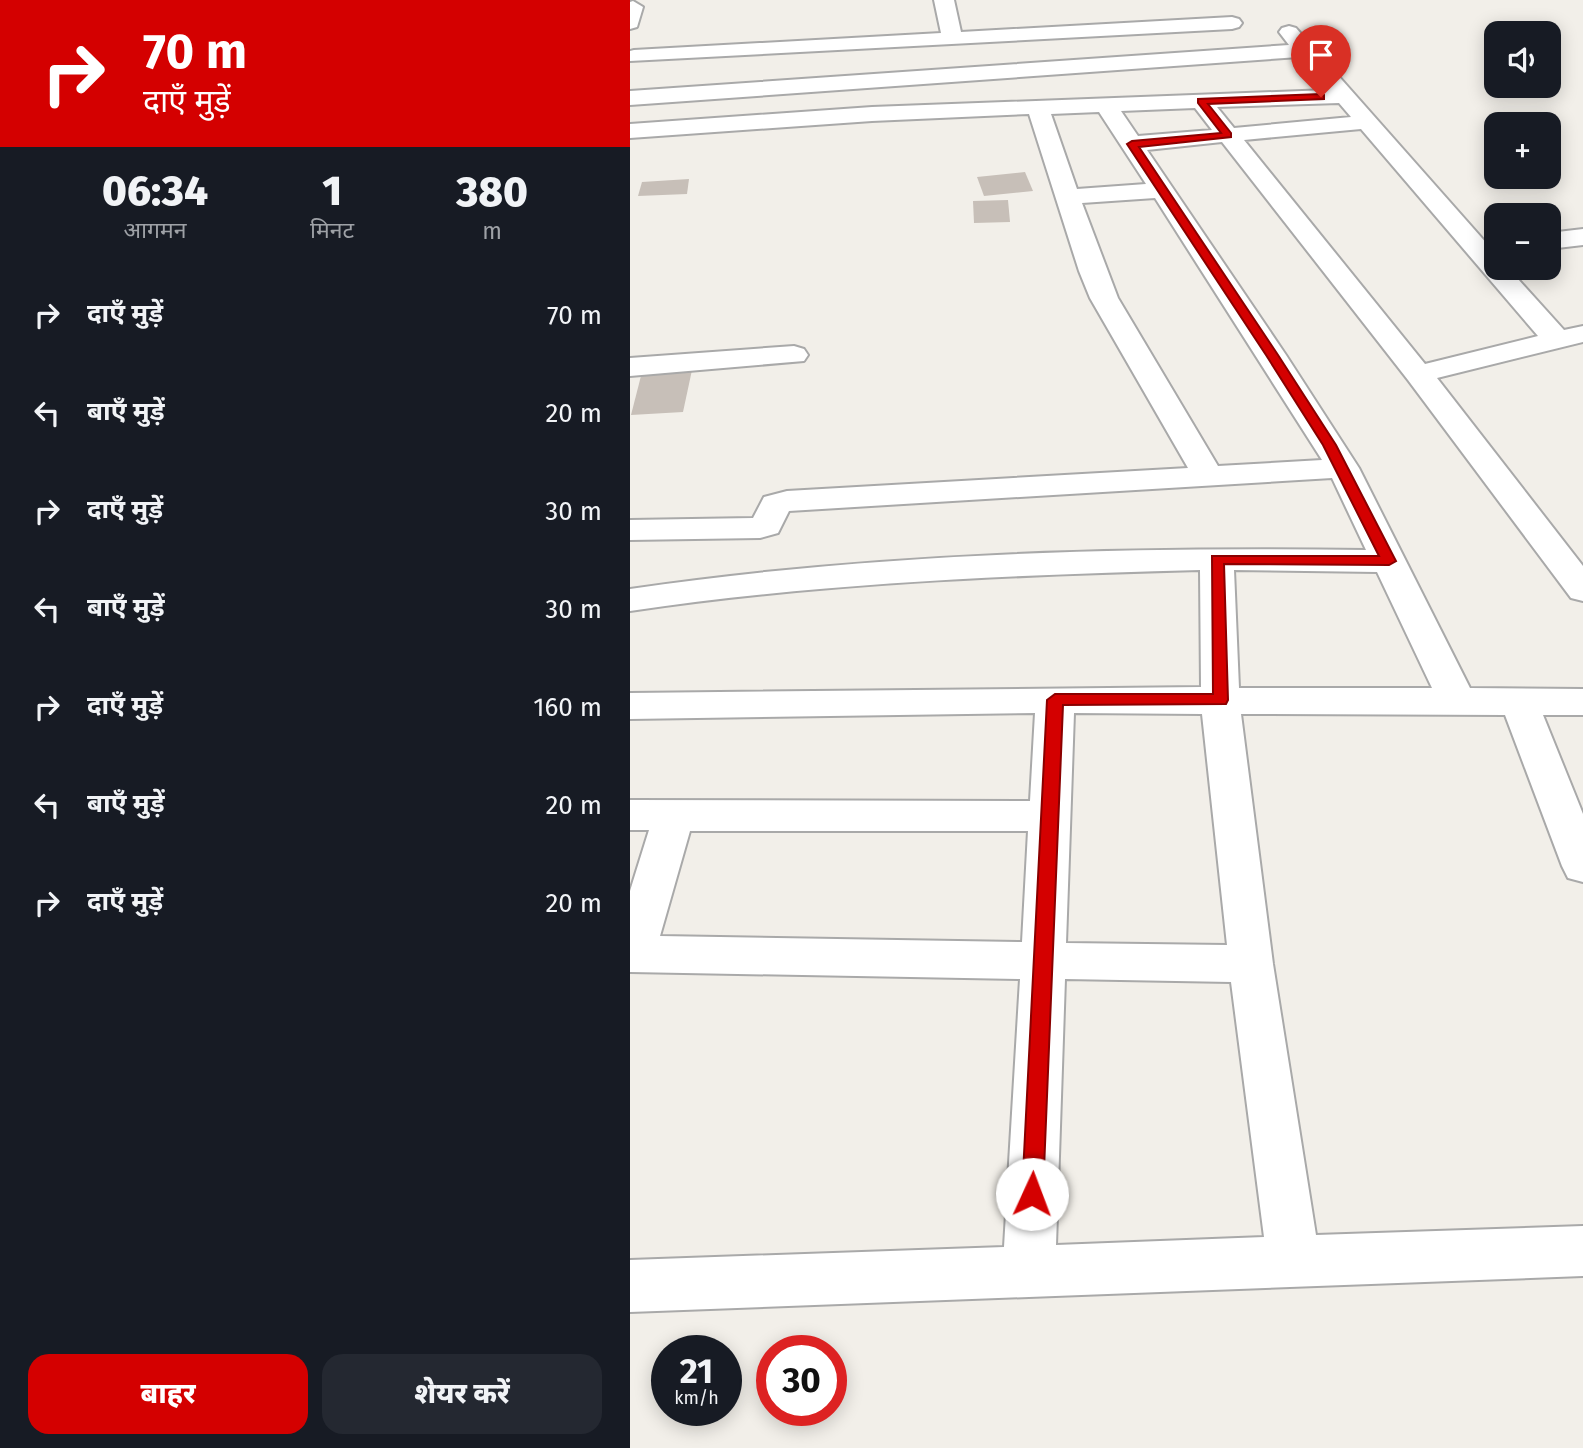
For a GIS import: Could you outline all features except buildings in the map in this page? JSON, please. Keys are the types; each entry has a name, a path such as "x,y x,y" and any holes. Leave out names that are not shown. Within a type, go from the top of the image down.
{"street":[{"path":"944,0 952,38"},
{"path":"1105,10 1115,29"},
{"path":"630,33 632,64 952,38 1232,23"},
{"path":"1286,29 1367,122 1484,246"},
{"path":"630,98 1304,50"},
{"path":"630,131 872,114 1345,96"},
{"path":"1201,101 1418,374 1583,590"},
{"path":"1105,104 1272,355 1343,468 1458,702"},
{"path":"1038,107 1092,271 1104,299 1208,475"},
{"path":"1132,144 1367,122"},
{"path":"1068,197 1163,190"},
{"path":"1561,240 1583,237"},
{"path":"1418,374 1569,337 1516,280"},
{"path":"630,367 794,355"},
{"path":"630,530 760,528 766,526 776,504 787,501 1343,468"},
{"path":"630,600 730,584 1007,564 1217,559 1389,561"},
{"path":"1217,559 1220,700 1251,964 1294,1262"},
{"path":"1029,1272 1055,700"},
{"path":"630,706 1055,700 1583,702"},
{"path":"1519,702 1583,866"},
{"path":"630,815 1049,816"},
{"path":"674,815 632,954 1251,964"},
{"path":"630,1286 1583,1251"}],"route":[{"path":"1032,1194 1055,700 1220,700 1217,559 1389,561 1329,445 1132,144 1228,135 1201,101 1321,97"}]}
